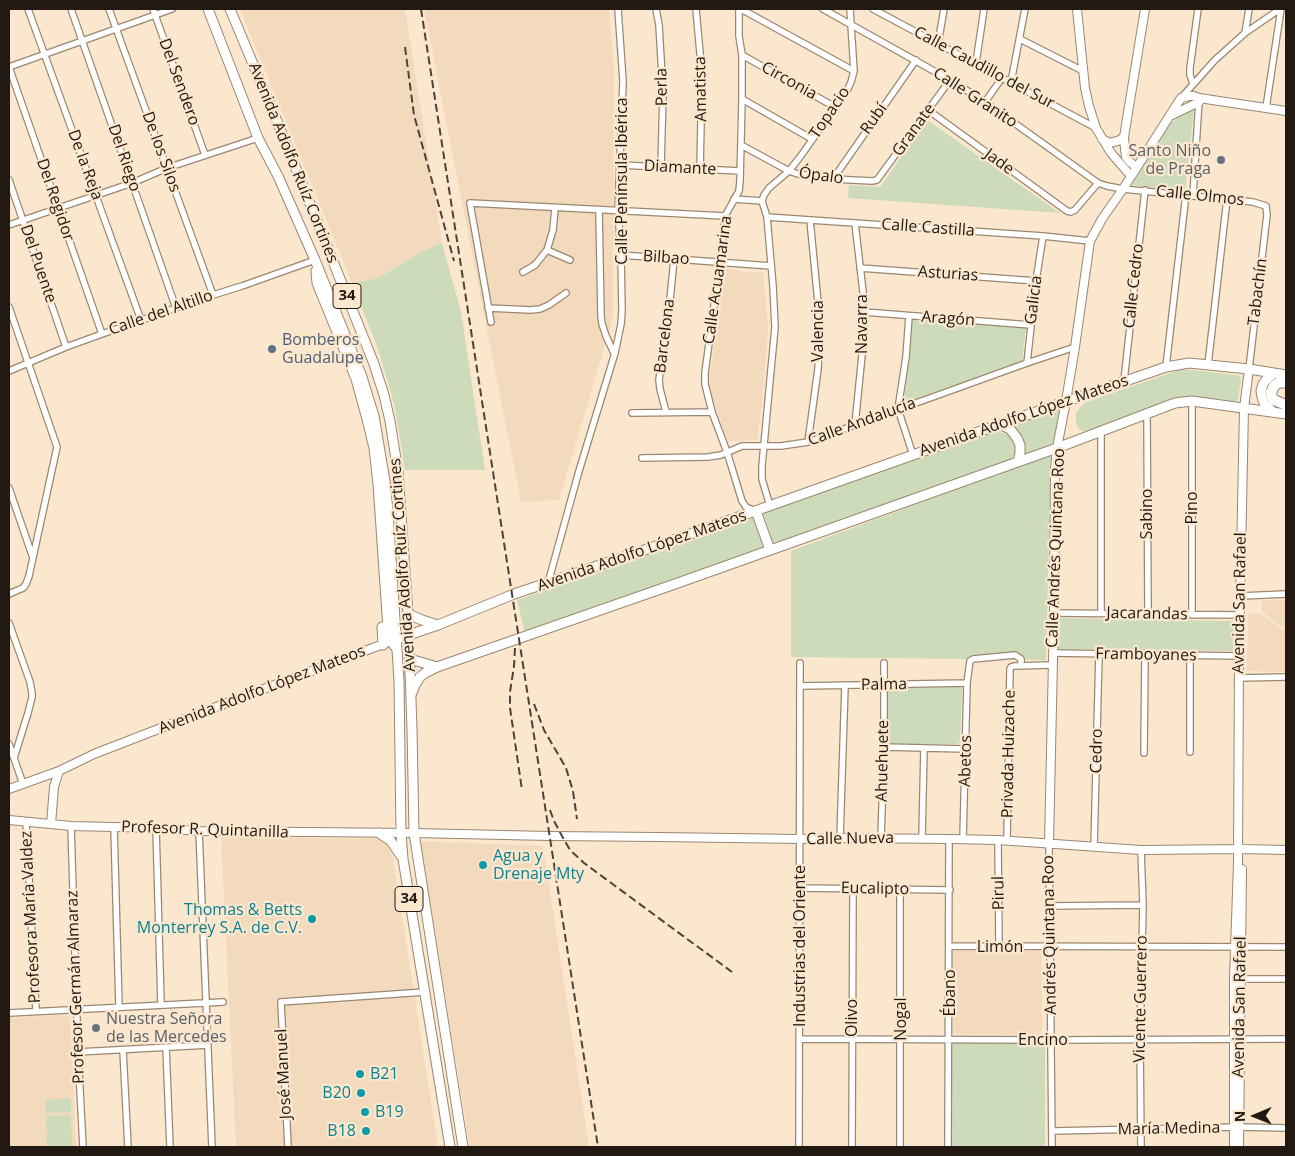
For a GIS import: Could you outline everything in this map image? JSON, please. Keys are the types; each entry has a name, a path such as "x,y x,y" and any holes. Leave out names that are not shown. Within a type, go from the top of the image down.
{"highway":[{"path":"1286,382 1278,383 1271,392 1274,400 1286,405"}],"main road":[{"name":"Avenida Adolfo Ruíz Cortines","path":"208,9 258,138 278,176 316,262 362,377 374,416 386,481 392,643 400,733 403,860 450,1147"},
{"name":"Avenida Adolfo Ruíz Cortines","path":"230,9 374,364 390,421 398,472 408,614 414,833 463,1147"},
{"name":"Avenida Adolfo Ruíz Cortines","path":"316,262 317,283 356,379 374,448 388,630 392,643"},
{"name":"Avenida Adolfo López Mateos","path":"392,643 409,634 438,626 514,594 1166,367 1189,363 1286,375"},
{"path":"1273,412 1264,402 1261,391 1263,384 1274,373"},
{"path":"411,695 415,684 420,678 437,667 657,591 1018,462 1175,403 1192,401 1286,414"},
{"path":"1001,424 1010,429 1017,438 1020,445 1018,462"},
{"path":"756,511 770,550"},
{"path":"408,614 438,626"},
{"path":"392,643 410,659 437,667"},
{"path":"379,833 396,847 403,860"}],"street":[{"name":"De la Reja","path":"28,9 141,320"},
{"name":"Del Riego","path":"71,9 176,308"},
{"name":"De los Silos","path":"110,9 212,294"},
{"name":"Del Sendero","path":"153,9 205,155"},
{"path":"9,67 172,9"},
{"name":"Calle Península Ibérica","path":"548,583 615,353 621,324 622,255 618,210 623,81 618,9"},
{"name":"Perla","path":"656,9 659,25 663,92 660,166"},
{"name":"Amatista","path":"696,9 702,75 700,169"},
{"path":"740,9 854,71"},
{"name":"Calle Acuamarina","path":"740,9 739,36 742,55 740,181 738,192 725,216 705,373 707,393 712,412 742,501 746,507 756,511"},
{"name":"Calle Granito","path":"823,9 916,60 985,102 1098,183 1123,189"},
{"name":"Topacio","path":"762,200 769,188 789,171 847,91 854,71 850,9"},
{"name":"Calle Caudillo del Sur","path":"872,9 1096,128"},
{"path":"938,44 944,9"},
{"path":"976,63 984,9"},
{"path":"1011,82 1024,9"},
{"path":"1077,9 1088,106 1102,139 1118,163 1131,176"},
{"path":"1136,167 1126,157 1124,137 1144,9"},
{"path":"1193,84 1190,68 1198,9"},
{"path":"1245,33 1249,9"},
{"path":"1181,98 1215,60 1245,33 1280,9"},
{"path":"1266,108 1280,9"},
{"path":"1020,39 1083,71"},
{"name":"Circonia","path":"742,55 835,107"},
{"name":"Rubí","path":"833,179 916,60"},
{"name":"Del Regidor","path":"9,67 102,334"},
{"path":"985,102 1002,78"},
{"name":"Granate","path":"877,180 950,80"},
{"path":"1181,98 1190,96 1199,100 1286,110"},
{"name":"Calle Andrés Quintana Roo","path":"1049,844 1054,613 1054,499 1057,448 1075,348 1090,241 1102,219 1181,98"},
{"path":"742,100 812,139"},
{"path":"1168,117 1199,100"},
{"path":"1166,367 1189,195 1199,100"},
{"name":"Jade","path":"928,110 1067,211 1075,210 1098,183"},
{"path":"1102,139 1110,143 1124,137"},
{"path":"9,225 132,183 167,168 258,138"},
{"name":"Ópalo","path":"741,145 789,171 808,176 833,179 877,180"},
{"name":"Diamante","path":"620,164 740,171"},
{"name":"Del Puente","path":"9,180 66,347"},
{"name":"Calle Olmos","path":"1123,189 1261,203 1266,206 1267,215"},
{"name":"Calle Cedro","path":"1124,381 1145,190"},
{"path":"734,199 762,200 767,217 775,327 763,446 762,479 770,506"},
{"path":"1208,365 1227,199"},
{"path":"491,322 470,203 725,216"},
{"path":"523,272 535,264 547,250 553,230 555,208"},
{"name":"Calle Península Ibérica","path":"599,210 601,316 606,336 615,353"},
{"name":"Tabachín","path":"1249,369 1267,215"},
{"name":"Calle Castilla","path":"767,217 1043,236 1090,241"},
{"name":"Valencia","path":"808,442 818,369 820,323 810,220"},
{"name":"Navarra","path":"855,223 864,312 863,355 855,425"},
{"name":"Galicia","path":"1027,363 1043,236"},
{"path":"547,250 570,260"},
{"name":"Bilbao","path":"622,255 771,266"},
{"name":"Barcelona","path":"666,412 659,380 674,258"},
{"name":"Calle del Altillo","path":"9,371 66,347 212,294 316,262"},
{"name":"Asturias","path":"860,268 1036,281"},
{"path":"488,308 540,309 566,293"},
{"path":"9,306 56,447 29,576 26,584 21,589 9,594"},
{"name":"Aragón","path":"864,312 1031,324"},
{"path":"909,316 906,357 898,410 913,455"},
{"name":"Calle Andalucía","path":"642,458 708,457 721,455 742,446 794,445 808,442 1027,363 1075,348"},
{"name":"Avenida San Rafael","path":"1234,1147 1236,1127 1240,849 1238,838 1239,656 1244,408 1249,369"},
{"name":"Pino","path":"1192,401 1192,614"},
{"path":"632,413 712,412"},
{"name":"Sabino","path":"1147,414 1148,614"},
{"path":"1100,613 1101,431"},
{"path":"9,488 33,557"},
{"path":"1241,596 1286,594"},
{"name":"Jacarandas","path":"1054,613 1240,615"},
{"path":"9,623 32,692 28,713 14,758"},
{"name":"Avenida Adolfo López Mateos","path":"9,790 59,771 102,751 392,643"},
{"name":"Framboyanes","path":"1053,653 1145,656 1239,656"},
{"name":"Cedro","path":"1094,847 1099,654"},
{"name":"Abetos","path":"963,839 967,683 970,661 973,659 1015,655 1021,659 1021,666"},
{"path":"1144,753 1145,656"},
{"path":"1190,656 1190,752"},
{"name":"Industrias del Oriente","path":"799,1147 800,663"},
{"name":"Ahuehuete","path":"881,838 884,663"},
{"path":"1021,666 1052,666"},
{"name":"Privada Huizache","path":"1007,841 1010,669 1011,667 1021,666"},
{"path":"1239,678 1286,677"},
{"name":"Palma","path":"801,686 967,683"},
{"path":"840,838 845,686"},
{"path":"9,744 23,784"},
{"path":"884,747 966,749"},
{"path":"922,838 924,748"},
{"path":"51,824 54,787 59,771"},
{"name":"Profesor R. Quintanilla","path":"9,820 70,826 199,831 401,833"},
{"name":"Profesora María Valdez","path":"26,822 36,1011"},
{"name":"Profesor Germán Almaraz","path":"70,826 82,1147"},
{"path":"114,827 119,1006"},
{"path":"156,828 161,1004"},
{"path":"199,831 212,1147"},
{"name":"Calle Nueva","path":"401,833 800,839 950,838 1142,850 1286,850"},
{"name":"Ébano","path":"948,1147 950,838"},
{"name":"Pirul","path":"998,840 1000,947"},
{"name":"Andrés Quintana Roo","path":"1049,844 1052,1147"},
{"name":"Vicente Guerrero","path":"1141,1147 1142,850"},
{"name":"Eucalipto","path":"800,888 950,890"},
{"name":"Olivo","path":"852,1147 853,890"},
{"name":"Nogal","path":"900,890 900,1147"},
{"path":"1049,906 1143,905"},
{"name":"Limón","path":"950,946 1286,948"},
{"path":"1237,979 1286,979"},
{"name":"José Manuel","path":"288,1147 281,1002 424,992"},
{"path":"9,1013 223,1002"},
{"name":"Encino","path":"800,1039 1286,1039"},
{"path":"78,1052 208,1045"},
{"path":"166,1048 170,1147"},
{"path":"123,1050 128,1147"},
{"name":"Avenida San Rafael","path":"1236,1127 1239,1147"},
{"name":"María Medina","path":"1052,1131 1236,1127 1286,1128"}],"shaded area":[{"path":"240,9 405,9 442,243 423,251 378,278 352,283"},
{"path":"424,9 609,9 614,70 613,318 559,500 521,502"},
{"path":"724,268 745,272 763,272 768,329 757,440 728,441 709,390"},
{"path":"1262,600 1286,600 1286,630 1262,612"},
{"path":"1248,613 1261,614 1286,632 1286,672 1247,671"},
{"path":"221,837 378,839 387,843 393,858 438,1147 236,1147"},
{"path":"420,841 543,846 589,1147 470,1147"},
{"path":"1039,951 1042,954 1041,1035 956,1034 953,1031 953,952"},
{"path":"66,1015 70,1018 76,1147 9,1147 9,1018"}],"green space":[{"path":"1194,109 1185,191 1132,185 1170,124 1184,113"},
{"path":"927,120 1060,213 848,198 849,185 880,187"},
{"path":"442,243 461,312 485,470 405,470 395,407 378,349 352,283 378,278 423,251"},
{"path":"912,320 1026,327 1022,361 904,403"},
{"path":"1182,369 1238,375 1241,379 1238,400 1234,402 1183,397 1088,431 1080,430 1076,424 1076,413 1084,403"},
{"path":"1062,406 1052,446 1022,458 1024,451 1023,437 1012,424"},
{"path":"996,431 1010,435 1015,441 1016,449 1014,456 1010,460 773,545 763,513"},
{"path":"1051,454 1046,660 791,657 791,551"},
{"path":"755,517 764,548 525,633 517,600"},
{"path":"1056,618 1233,621 1233,651 1056,649"},
{"path":"891,686 960,686 962,689 960,742 958,744 888,744 886,741 887,689"},
{"path":"952,1043 1043,1043 1045,1046 1045,1147 949,1147"},
{"path":"71,1098 71,1112 46,1113 45,1100"},
{"path":"71,1115 72,1147 47,1147 46,1116"}],"railway":[{"path":"421,9 598,1147"},
{"path":"405,47 414,115 454,261"},
{"path":"515,648 510,708 522,790"},
{"path":"534,704 544,730 566,768 573,791 577,819"},
{"path":"550,810 570,850 584,863 732,972"}],"place":[{"name":"Santo Niño de Praga","path":"1221,160"},
{"name":"Bomberos Guadalupe","path":"272,349"},
{"name":"Agua y Drenaje Mty","path":"483,865"},
{"name":"Thomas & Betts Monterrey S.A. de C.V.","path":"312,919"},
{"name":"Nuestra Señora de las Mercedes","path":"96,1028"},
{"name":"B21","path":"360,1074"},
{"name":"B20","path":"361,1093"},
{"name":"B19","path":"365,1112"},
{"name":"B18","path":"366,1131"}]}
